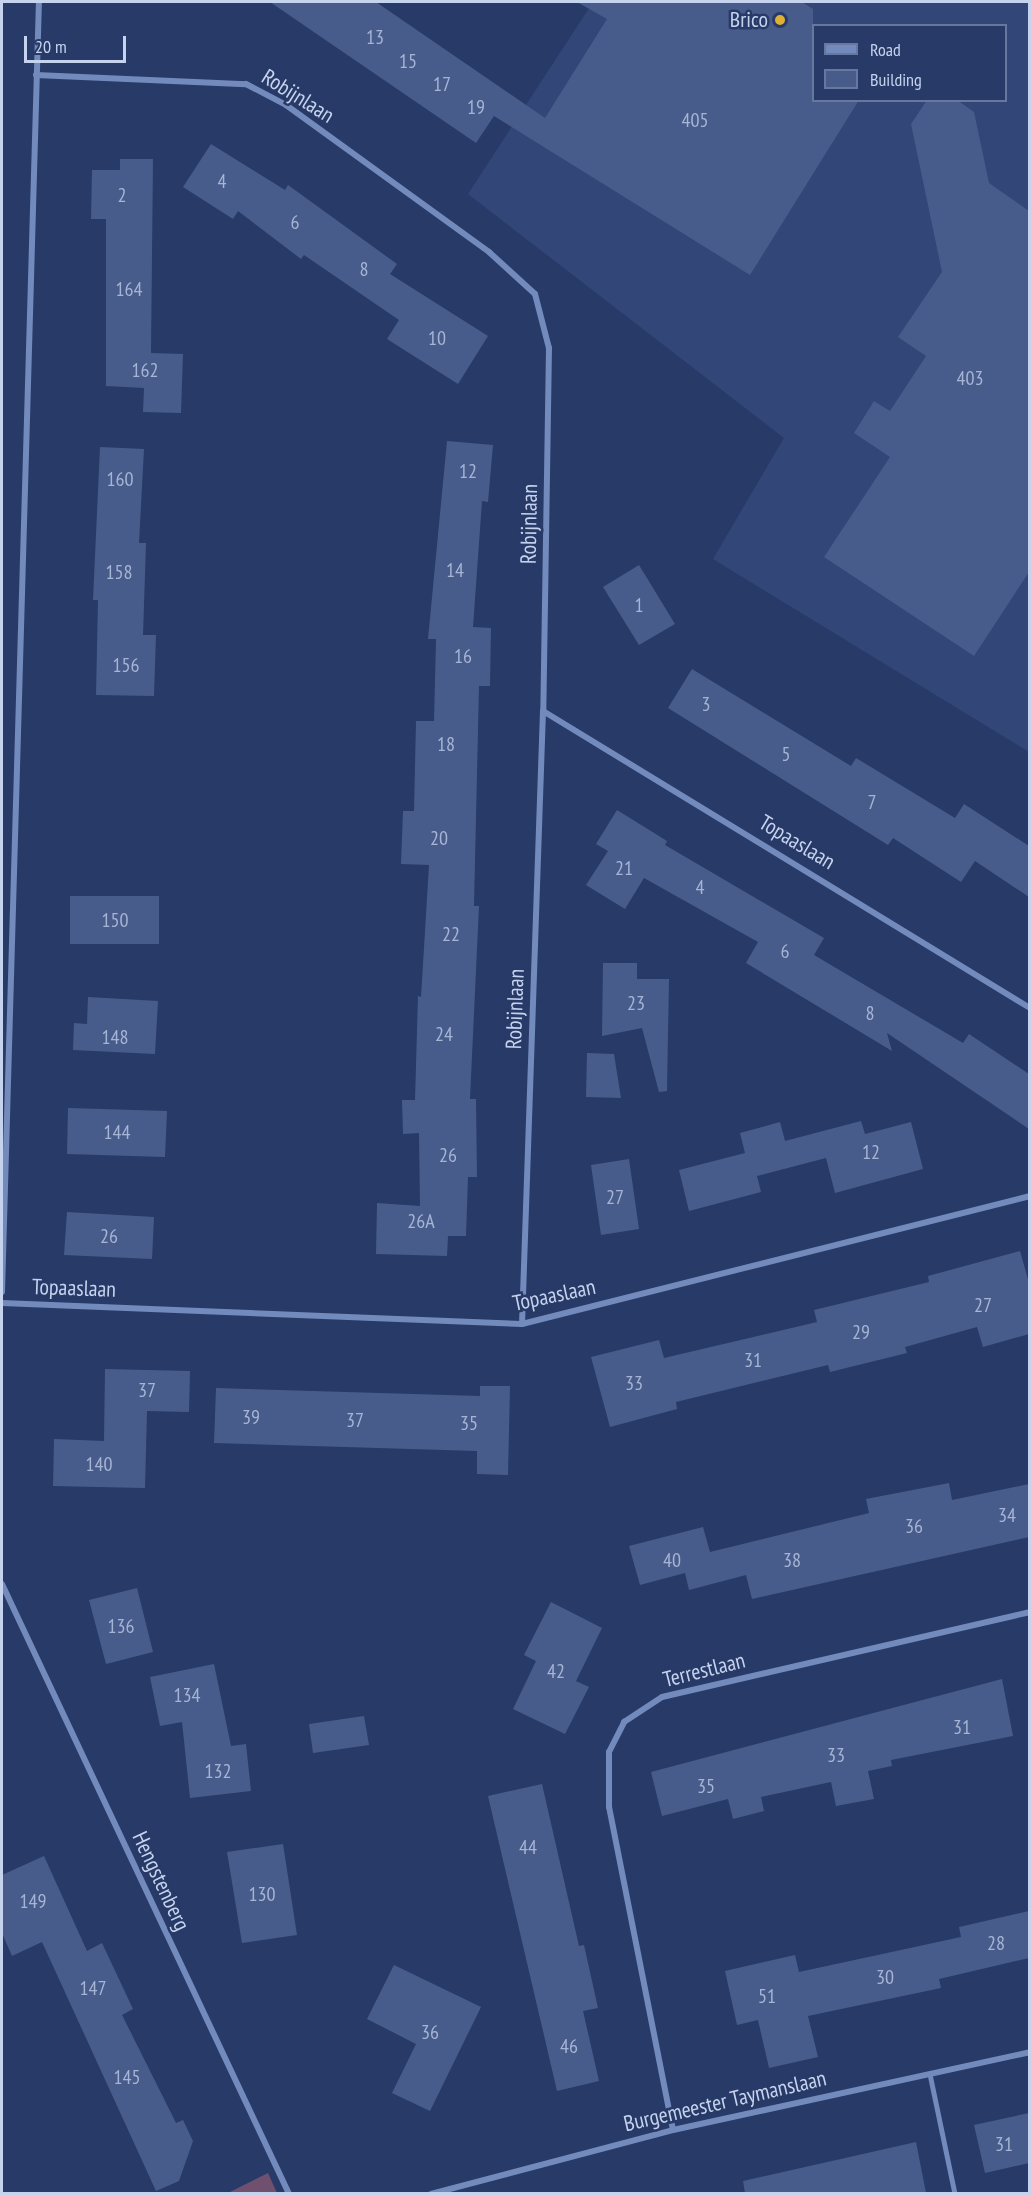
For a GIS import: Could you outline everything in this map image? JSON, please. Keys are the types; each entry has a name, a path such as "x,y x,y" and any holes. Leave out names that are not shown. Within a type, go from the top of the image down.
{"street":[{"path":"2,1292 39,2"},
{"name":"Robijnlaan","path":"36,75 246,84 286,105 489,252 535,294 549,348 543,711 522,1324"},
{"name":"Topaaslaan","path":"543,711 1029,1008"},
{"name":"Topaaslaan","path":"2,1303 522,1324 1029,1196"},
{"name":"Hengstenberg","path":"2,1584 289,2193"},
{"name":"Terrestlaan","path":"674,2130 609,1807 609,1752 624,1722 662,1697 1029,1612"},
{"name":"Burgemeester Taymanslaan","path":"431,2193 674,2130 1029,2052"}],"lane":[{"path":"930,2074 955,2193"}],"shaded area":[{"path":"593,2 1029,2 1029,752 713,559 784,438 468,194"},
{"path":"268,2173 277,2193 228,2193"}],"building":[{"path":"270,2 376,2 545,118 607,19 577,2 802,2 813,9 812,102 858,102 750,275 494,116 476,143"},
{"path":"926,102 960,102 974,112 989,183 1029,211 1029,572 974,656 824,557 890,457 854,433 874,401 890,411 926,356 898,337 942,272 911,124"},
{"path":"211,144 285,190 288,185 397,264 390,274 488,336 458,384 387,339 399,320 304,255 301,259 238,211 233,219 183,187"},
{"path":"120,159 153,159 151,353 183,354 181,413 143,412 144,388 106,386 106,219 91,219 92,170 120,170"},
{"path":"447,441 493,445 488,502 482,501 473,627 491,628 490,686 479,686 474,906 479,906 470,1099 476,1099 477,1177 468,1177 466,1236 448,1236 447,1256 376,1254 377,1203 420,1206 419,1133 403,1134 402,1100 415,1100 418,996 421,997 429,865 401,864 403,811 414,811 416,721 434,721 436,639 428,639"},
{"path":"100,447 144,449 139,543 146,543 143,635 156,635 154,696 96,695 98,600 93,600"},
{"path":"639,565 675,624 639,645 603,587"},
{"path":"692,669 851,766 856,758 955,818 964,804 1029,846 1029,897 975,861 961,882 893,838 888,845 668,708"},
{"path":"617,810 667,841 665,845 824,938 814,955 963,1043 969,1034 1029,1074 1029,1129 887,1033 892,1051 746,963 758,942 644,878 625,909 586,885 608,851 596,844"},
{"path":"70,896 159,896 159,944 70,944"},
{"path":"603,963 637,963 637,979 669,979 667,1091 659,1092 642,1028 602,1036"},
{"path":"88,997 158,1001 155,1054 73,1050 74,1023 87,1024"},
{"path":"587,1053 614,1054 621,1098 586,1097"},
{"path":"68,1108 167,1111 165,1157 67,1154"},
{"path":"861,1121 865,1134 911,1122 923,1169 835,1193 826,1158 757,1176 761,1192 689,1211 679,1170 745,1153 740,1133 780,1122 785,1141"},
{"path":"629,1159 639,1229 601,1235 591,1165"},
{"path":"67,1212 154,1217 152,1259 64,1255"},
{"path":"1020,1251 1029,1283 1029,1334 983,1347 977,1327 905,1347 907,1353 830,1372 828,1365 676,1402 677,1409 610,1427 591,1357 659,1340 664,1358 817,1322 814,1310 929,1282 928,1276"},
{"path":"105,1369 190,1371 189,1412 147,1411 145,1488 53,1486 54,1439 104,1441"},
{"path":"480,1386 510,1386 508,1475 477,1474 477,1451 214,1443 216,1388 480,1396"},
{"path":"949,1483 952,1500 1029,1484 1029,1537 752,1599 746,1575 689,1590 685,1573 640,1585 629,1546 703,1527 710,1552 869,1513 866,1499"},
{"path":"137,1588 153,1652 106,1664 89,1600"},
{"path":"551,1602 602,1628 576,1681 589,1687 565,1734 513,1709 536,1661 524,1655"},
{"path":"214,1664 231,1746 246,1744 251,1791 190,1798 182,1722 160,1726 150,1677"},
{"path":"1002,1679 1013,1736 891,1760 892,1766 868,1771 874,1799 836,1806 831,1782 761,1797 764,1811 733,1819 728,1799 662,1816 651,1772"},
{"path":"364,1716 369,1745 313,1753 309,1724"},
{"path":"542,1784 579,1946 584,1945 598,2008 583,2011 599,2081 557,2091 488,1796"},
{"path":"283,1844 297,1935 242,1943 227,1852"},
{"path":"44,1856 87,1951 102,1943 133,2009 122,2015 176,2123 183,2120 193,2141 179,2181 156,2191 42,1942 12,1956 2,1933 2,1875"},
{"path":"1029,1911 1029,1958 939,1979 941,1988 808,2016 818,2057 769,2068 758,2020 737,2025 725,1971 795,1955 799,1972 961,1937 959,1927"},
{"path":"394,1965 481,2007 430,2111 392,2093 416,2044 367,2019"},
{"path":"1029,2113 1029,2163 985,2173 974,2125"},
{"path":"916,2142 926,2193 745,2193 743,2181"}],"place":[{"name":"Brico","path":"780,20"}]}
